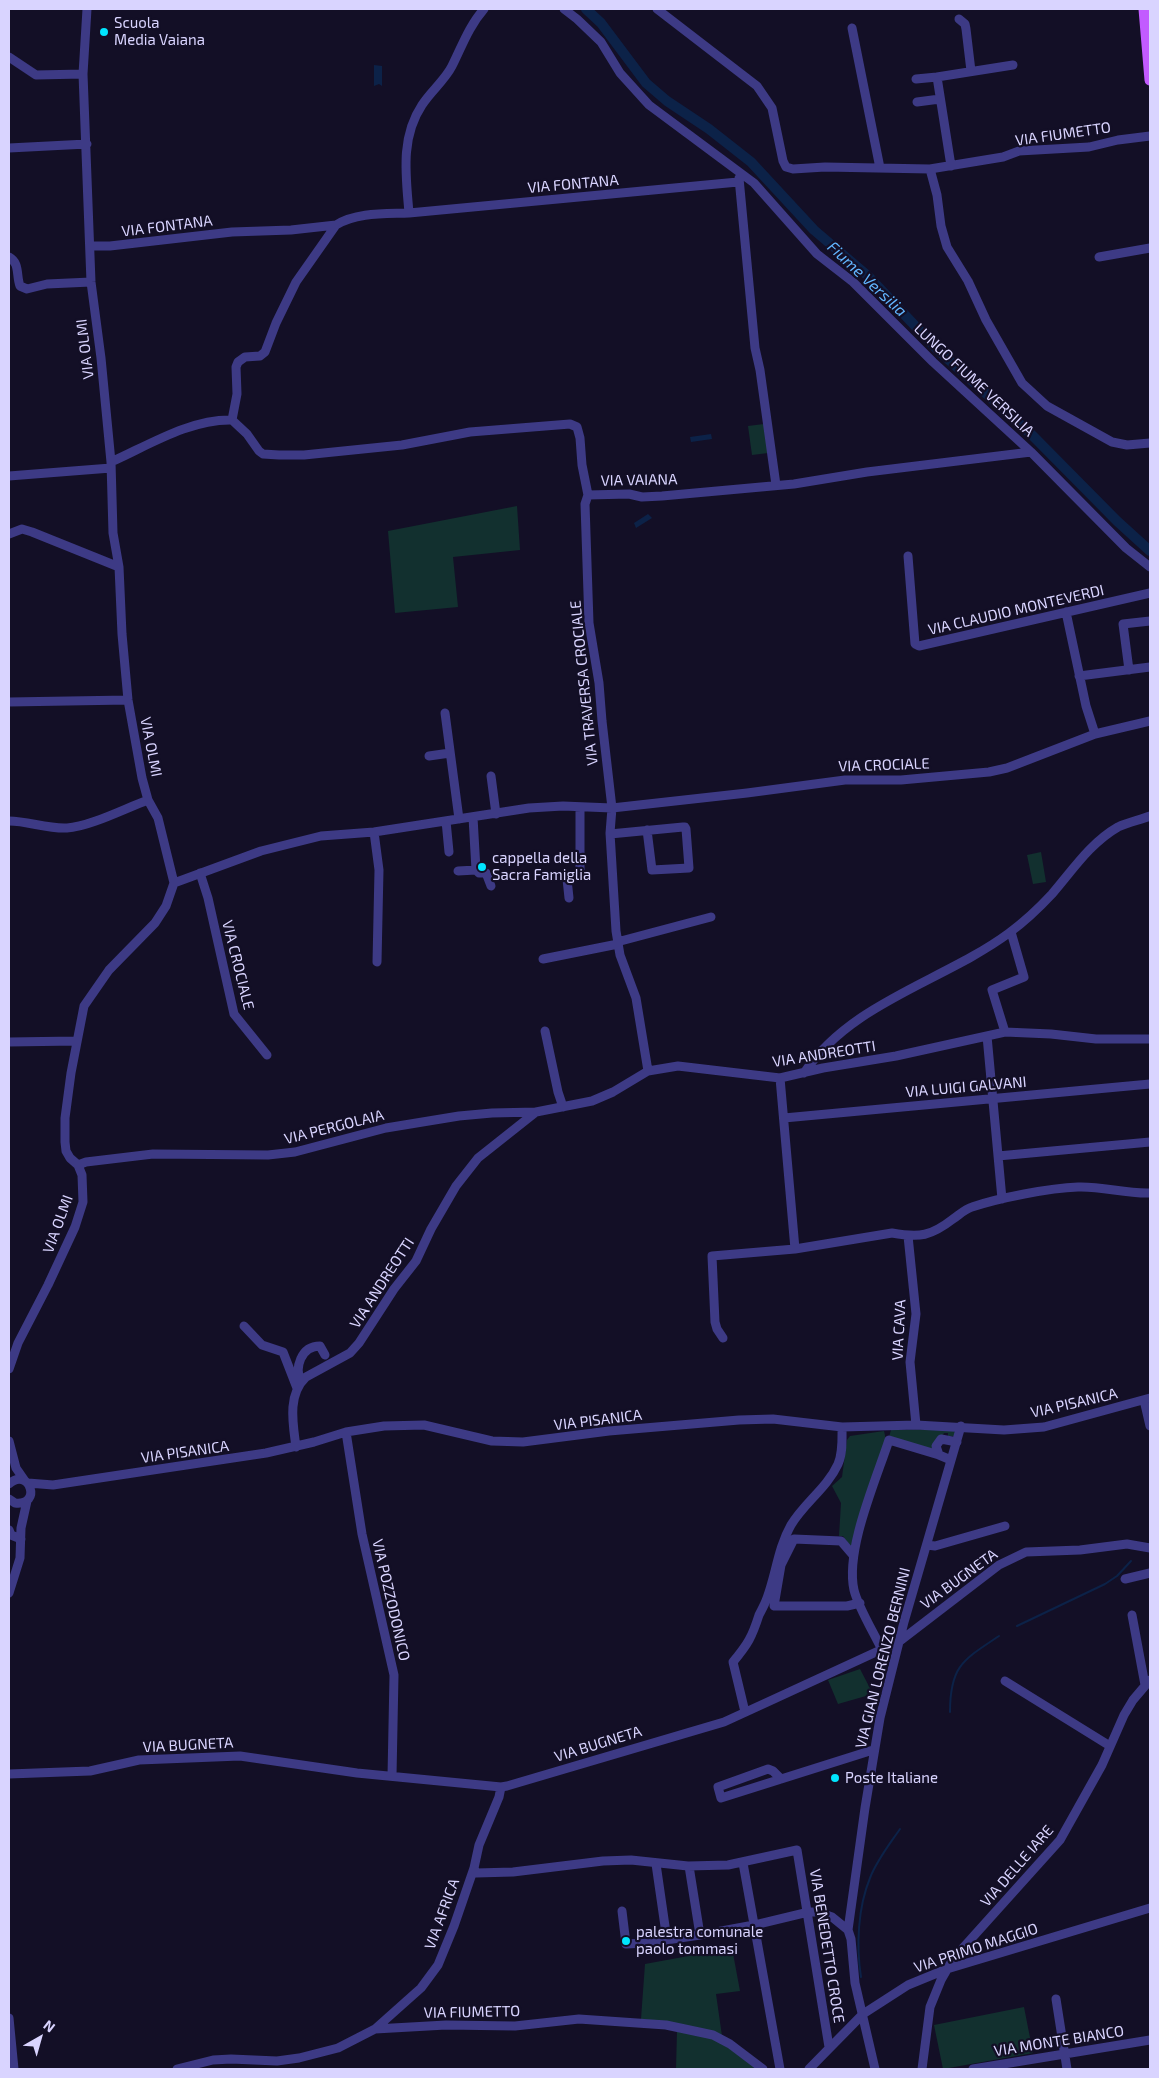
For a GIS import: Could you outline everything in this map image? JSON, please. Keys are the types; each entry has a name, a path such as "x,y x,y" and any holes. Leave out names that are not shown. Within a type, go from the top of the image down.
{"main road":[{"path":"1144,9 1150,80"}],"street":[{"name":"VIA OLMI","path":"9,1369 18,1343 48,1285 82,1208 84,1184 78,1165 70,1158 65,1142 65,1118 76,1041 84,1006 109,970 155,923 166,906 174,883 158,818 148,800 142,778 128,700 122,634 119,567 113,533 111,465 101,358 91,282 83,74 87,9"},
{"path":"409,213 405,166 413,121 422,105 452,67 469,30 484,9"},
{"name":"LUNGO FIUME VERSILIA","path":"564,9 600,42 620,73 649,105 728,165 740,177 754,183 817,254 854,282 933,362 1031,452 1126,548 1150,567"},
{"name":"VIA FIUMETTO","path":"659,10 757,86 772,108 786,167 793,169 825,167 930,169 1003,157 1019,151 1089,147 1118,140 1150,136"},
{"path":"959,20 965,24 971,71"},
{"path":"852,28 880,168"},
{"path":"9,57 36,75 83,74"},
{"path":"916,79 1013,65"},
{"path":"937,76 951,166"},
{"path":"917,102 940,99"},
{"path":"9,148 87,144"},
{"path":"930,169 937,195 940,226 947,247 968,281 986,320 1022,383 1047,406 1112,442 1127,444 1150,443"},
{"path":"740,177 755,348 760,370 776,485"},
{"name":"VIA FONTANA","path":"91,246 110,246 232,232 291,230 336,225 368,215 409,213 740,177"},
{"path":"9,476 111,465 181,430 204,423 232,420 237,394 236,367 238,362 245,357 260,356 265,352 276,323 296,282 336,225"},
{"path":"1099,257 1150,248"},
{"path":"9,257 14,260 17,267 17,279 20,286 27,288 53,284 91,282"},
{"name":"VIA VAIANA","path":"232,420 263,454 279,455 304,455 402,445 470,432 570,424 577,427 580,438 588,495 629,494 649,496 811,482 858,473 1031,452"},
{"name":"VIA TRAVERSA CROCIALE","path":"588,495 585,504 588,623 600,683 602,721 612,808"},
{"path":"9,534 22,529 32,532 119,567"},
{"name":"VIA CLAUDIO MONTEVERDI","path":"908,556 915,644 919,646 1150,594"},
{"path":"1066,612 1079,676 1095,734"},
{"path":"1129,670 1123,624 1150,621"},
{"path":"1079,676 1150,667"},
{"path":"9,702 128,700"},
{"path":"445,713 460,819"},
{"name":"VIA CROCIALE","path":"174,883 225,863 289,843 321,836 374,832 528,808 562,806 612,808 845,780 901,780 990,772 1095,734 1150,721"},
{"path":"429,756 450,753"},
{"path":"492,776 496,814"},
{"path":"9,821 52,828 68,828 86,825 148,800"},
{"path":"569,898 568,879 580,875 580,807"},
{"path":"612,808 610,834 618,943 620,956 636,998 648,1071"},
{"path":"804,1073 827,1044 848,1026 984,950 1011,932 1044,902 1077,863 1108,835 1117,828 1150,816"},
{"path":"473,817 476,870"},
{"path":"446,821 449,852"},
{"path":"610,834 647,830 686,828 689,868 652,870 647,830"},
{"path":"374,832 379,870 377,962"},
{"path":"458,871 476,870 479,873 486,874 491,886"},
{"name":"VIA CROCIALE","path":"200,873 208,898 234,1014 267,1055"},
{"path":"542,959 618,943 711,918"},
{"path":"1005,1032 992,990 1024,977 1011,932"},
{"path":"545,1031 563,1107"},
{"name":"VIA ANDREOTTI","path":"299,1385 306,1377 350,1353 360,1343 394,1289 416,1261 431,1229 468,1169 478,1158 536,1112 592,1100 607,1094 648,1071 678,1066 780,1078 896,1056 1005,1032 1051,1034 1096,1039 1150,1039"},
{"path":"987,1036 1002,1199"},
{"path":"9,1042 76,1041"},
{"path":"780,1078 795,1249"},
{"name":"VIA LUIGI GALVANI","path":"784,1118 1150,1084"},
{"name":"VIA PERGOLAIA","path":"78,1165 86,1162 153,1154 268,1155 295,1152 386,1128 492,1113 536,1112"},
{"path":"998,1156 1150,1142"},
{"path":"723,1338 716,1329 715,1322 712,1256 795,1249 892,1233 908,1236 937,1231 970,1207 1002,1199 1078,1187 1131,1193 1150,1193"},
{"name":"VIA CAVA","path":"908,1236 916,1314 910,1362 916,1426"},
{"path":"244,1326 262,1345 283,1352 299,1385"},
{"path":"296,1447 293,1419 294,1396 299,1385 298,1364 302,1356 316,1346 320,1346 325,1355"},
{"path":"1147,1399 1150,1426"},
{"name":"VIA PISANICA","path":"9,1483 17,1479 53,1485 205,1463 296,1447 346,1432 414,1424 492,1441 523,1442 609,1431 773,1419 842,1427 961,1426 1004,1430 1044,1427 1147,1399"},
{"name":"VIA GIAN LORENZO BERNINI","path":"875,2069 855,1983 851,1939 848,1930 873,1750 900,1640 961,1426"},
{"path":"745,1712 734,1662 754,1634 767,1599 783,1542 792,1524 829,1480 837,1467 841,1452 842,1427"},
{"name":"VIA POZZODONICO","path":"346,1432 362,1534 393,1670 392,1776"},
{"path":"939,1456 936,1446 939,1440 945,1438 957,1442"},
{"path":"882,1650 854,1590 853,1555 889,1440 951,1460"},
{"path":"9,1441 16,1468 31,1490 21,1528"},
{"path":"9,1483 12,1457"},
{"name":"VIA PISANICA","path":"10,1500 21,1504 53,1485"},
{"path":"9,1593 20,1558 21,1539 18,1512 10,1500"},
{"path":"927,1545 935,1546 1005,1526"},
{"path":"9,1530 11,1535 21,1539"},
{"path":"853,1555 840,1540 794,1539 781,1566 774,1606 847,1606 860,1602"},
{"name":"VIA BUGNETA","path":"9,1774 90,1770 139,1760 240,1756 357,1773 501,1787 724,1722 900,1640 999,1565 1026,1552 1080,1550 1127,1544 1150,1548"},
{"path":"1125,1579 1150,1573"},
{"name":"VIA DELLE IARE","path":"922,2069 930,2007 947,1969 953,1959 1060,1840 1076,1814 1124,1715 1148,1683 1132,1614"},
{"path":"1005,1681 1110,1746"},
{"path":"781,1779 768,1769 718,1787 721,1798 873,1750"},
{"name":"VIA AFRICA","path":"375,2029 421,1988 433,1974 454,1926 474,1868 479,1844 499,1797 501,1787"},
{"name":"VIA BENEDETTO CROCE","path":"743,1863 797,1850 830,2047"},
{"path":"474,1868 474,1872 479,1874 513,1872 603,1861 631,1860 689,1866 743,1863 780,2069"},
{"path":"656,1864 667,1940"},
{"path":"689,1866 700,1935"},
{"name":"VIA PRIMO MAGGIO","path":"808,2069 863,2014 908,1985 947,1969 1150,1908"},
{"path":"622,1911 626,1944 667,1940 754,1926 808,1912 818,1912 832,1917 848,1930"},
{"path":"1056,1999 1066,2069"},
{"path":"9,2018 14,2069"},
{"name":"VIA FIUMETTO","path":"177,2069 213,2060 277,2061 299,2058 338,2048 375,2029 446,2025 515,2026 579,2019 631,2021 666,2025 713,2035 730,2044 763,2069"},
{"name":"VIA MONTE BIANCO","path":"973,2069 1150,2040"}],"green space":[{"path":"764,424 768,453 752,455 748,426"},
{"path":"517,506 520,550 453,557 458,607 395,613 388,531"},
{"path":"1041,852 1046,882 1033,884 1027,855"},
{"path":"941,1429 956,1433 955,1436 948,1436 948,1433 944,1433 934,1451 889,1437 891,1430"},
{"path":"884,1431 886,1440 852,1549 843,1536 839,1536 841,1503 832,1486 842,1477 847,1440 850,1436"},
{"path":"860,1669 873,1694 838,1704 828,1680"},
{"path":"732,1948 740,1991 716,1994 722,2036 677,2024 641,2019 645,1964"},
{"path":"1024,2007 1033,2053 943,2069 934,2025"},
{"path":"677,2031 716,2039 759,2069 676,2069"}],"water":[{"path":"374,65 382,66 382,86 379,84 374,86"},
{"path":"711,434 712,439 691,442 690,437"},
{"path":"648,514 652,518 636,528 634,523"}],"waterway":[{"name":"Fiume Versilia","path":"586,9 601,23 646,83 667,101 709,129 751,162 814,230 868,276 937,349 1033,436 1117,521 1150,551"},
{"path":"1017,1626 1105,1584 1117,1576 1131,1561"},
{"path":"950,1712 953,1684 961,1666 968,1658 999,1636"},
{"path":"861,1977 858,1940 866,1889 876,1865 900,1829"}],"place":[{"name":"Scuola Media Vaiana","path":"104,32"},
{"name":"cappella della Sacra Famiglia","path":"482,867"},
{"name":"Poste Italiane","path":"835,1778"},
{"name":"palestra comunale paolo tommasi","path":"626,1941"}]}
